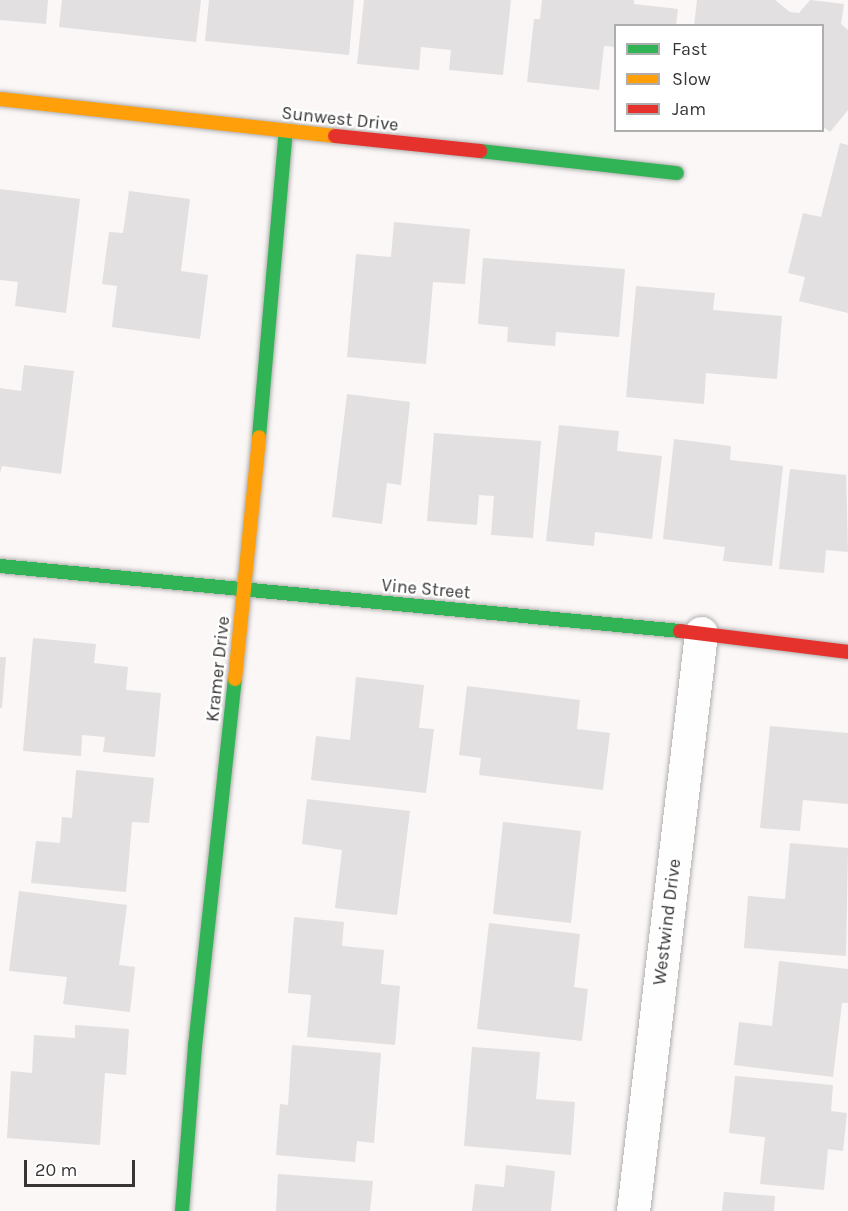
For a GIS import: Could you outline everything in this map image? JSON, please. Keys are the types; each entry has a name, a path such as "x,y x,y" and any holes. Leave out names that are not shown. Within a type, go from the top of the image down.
{"street":[{"name":"Sunwest Drive","path":"0,99 676,173"},
{"name":"Kramer Drive","path":"182,1211 195,1046 245,590 286,131"},
{"name":"Vine Street","path":"0,566 701,633 848,652"},
{"name":"Westwind Drive","path":"633,1211 701,633"}],"building":[{"path":"0,0 48,0 46,24 0,20"},
{"path":"62,0 201,0 196,42 59,27"},
{"path":"209,0 354,0 349,55 205,41"},
{"path":"364,0 511,0 503,75 449,70 451,50 421,47 419,70 357,64"},
{"path":"542,0 634,0 634,4 678,9 676,24 614,24 614,47 604,46 599,90 527,82 534,19 540,19"},
{"path":"697,0 775,0 790,12 799,13 810,0 844,4 841,24 848,30 848,110 830,132 824,128 824,24 694,24"},
{"path":"840,143 848,145 848,313 799,301 805,277 788,273 803,213 821,217"},
{"path":"0,189 80,199 66,313 15,306 18,282 0,280"},
{"path":"129,191 190,199 181,271 208,275 200,339 112,327 117,286 102,284 109,232 123,233"},
{"path":"394,222 470,229 465,284 433,282 426,364 347,357 356,254 391,257"},
{"path":"483,258 625,269 619,337 556,332 555,346 507,342 508,327 478,324"},
{"path":"636,286 715,293 713,310 782,316 777,379 706,373 704,404 626,397"},
{"path":"24,365 74,371 61,474 2,466 0,473 0,388 21,391"},
{"path":"347,394 410,402 401,485 387,483 382,524 332,517"},
{"path":"559,425 619,431 617,451 662,456 652,539 595,532 594,546 546,541"},
{"path":"434,433 541,441 533,538 491,535 494,496 479,495 477,525 427,521"},
{"path":"674,439 731,446 730,460 783,466 772,566 723,561 725,547 663,539"},
{"path":"846,468 848,552 826,550 824,573 779,569 790,469 846,475"},
{"path":"33,638 96,644 94,663 128,667 126,690 161,693 155,757 103,752 105,737 82,735 81,756 23,751"},
{"path":"0,657 6,657 2,708 0,708"},
{"path":"356,677 424,685 419,728 434,729 426,793 311,780 316,736 350,740"},
{"path":"467,686 580,700 577,729 610,733 603,790 479,775 481,758 459,755"},
{"path":"770,726 848,733 848,804 803,800 800,831 760,828"},
{"path":"76,770 154,778 149,823 132,822 126,892 31,883 36,841 60,843 62,817 72,818"},
{"path":"307,799 410,811 397,915 335,908 342,850 302,844"},
{"path":"503,822 581,831 571,923 493,914"},
{"path":"790,843 848,848 846,956 744,948 748,896 785,899"},
{"path":"19,891 127,905 119,965 135,967 130,1012 63,1004 67,977 9,971"},
{"path":"294,917 344,922 342,946 384,950 381,984 400,986 395,1045 307,1037 311,995 288,993"},
{"path":"489,923 580,934 574,987 588,989 582,1041 477,1029"},
{"path":"779,961 848,969 848,1003 842,1003 833,1077 734,1065 739,1022 772,1026"},
{"path":"75,1025 129,1029 126,1075 105,1073 100,1145 7,1138 11,1071 32,1073 34,1035 75,1038"},
{"path":"292,1045 381,1053 374,1143 357,1141 355,1162 276,1155 280,1104 288,1105"},
{"path":"472,1047 540,1052 536,1099 575,1102 571,1155 464,1146"},
{"path":"735,1076 833,1085 831,1111 847,1113 843,1151 828,1149 824,1190 760,1184 765,1137 729,1133"},
{"path":"506,1165 555,1171 551,1211 472,1211 475,1184 504,1187"},
{"path":"278,1174 373,1181 370,1211 276,1211"},
{"path":"724,1192 775,1196 774,1211 722,1211"}],"traffic: fast":[{"path":"259,437 286,131"},
{"path":"480,151 677,173"},
{"path":"0,566 680,631"},
{"path":"182,1211 195,1046 235,679"}],"traffic: slow":[{"path":"0,99 335,136"},
{"path":"235,679 259,437"}],"traffic: jam":[{"path":"335,136 480,151"},
{"path":"680,631 848,652"}]}
